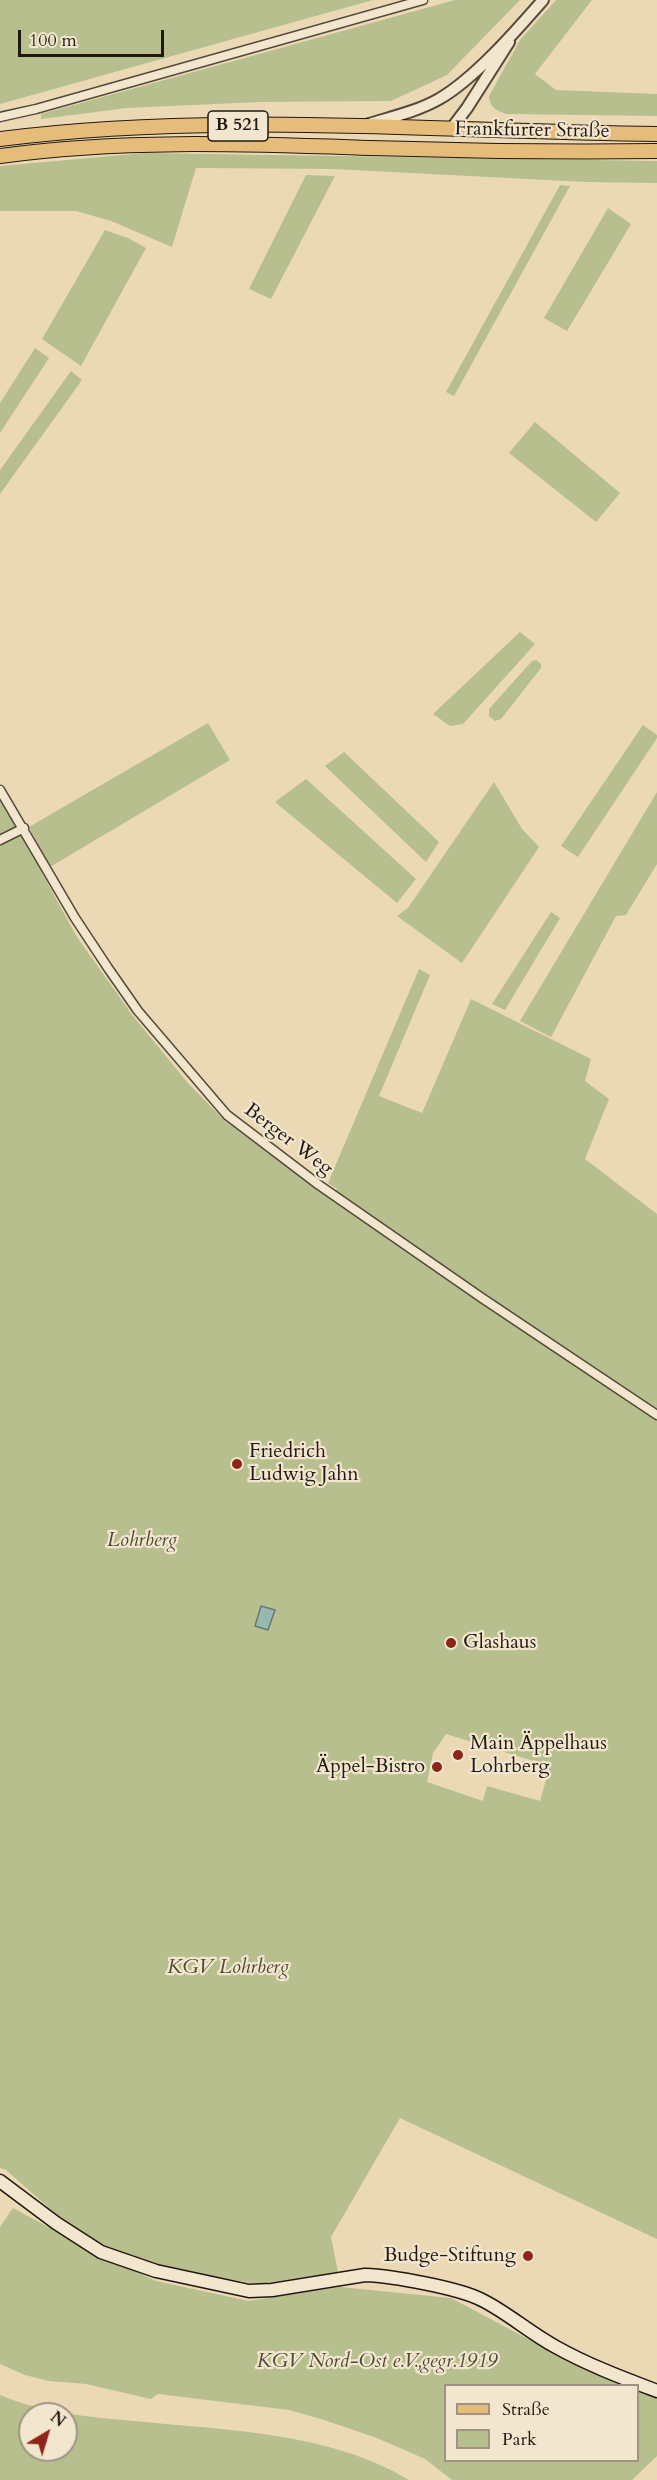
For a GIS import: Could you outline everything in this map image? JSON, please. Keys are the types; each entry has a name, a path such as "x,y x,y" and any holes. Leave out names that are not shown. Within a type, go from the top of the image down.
{"main road":[{"name":"B 521","path":"0,139 113,128 363,125 451,129"},
{"name":"Frankfurter Straße","path":"451,129 657,134"},
{"path":"408,149 435,139 451,129"},
{"name":"B 521","path":"0,156 68,148 221,144 408,149"},
{"name":"Frankfurter Straße","path":"408,149 657,151"},
{"path":"0,2181 78,2238 101,2252 128,2263 249,2291 272,2290 365,2275 452,2290 474,2296 492,2305 575,2357 657,2391"}],"street":[{"path":"0,117 36,109 423,0"},
{"path":"363,125 420,108 445,95 519,27 543,0"},
{"path":"451,129 519,27"},
{"name":"Berger Weg","path":"0,790 75,918 138,1011 227,1115 329,1191 657,1415"},
{"path":"0,840 24,828"}],"green space":[{"path":"0,0 373,0 0,104"},
{"path":"455,0 520,0 447,75 391,101 259,102 127,108 41,119 41,114"},
{"path":"556,0 592,0 535,74 556,90 657,94 657,116 506,114 492,106 489,96 520,40"},
{"path":"145,153 657,161 657,183 586,182 333,169 196,168 172,247 111,221 76,211 0,211 0,166"},
{"path":"306,175 335,176 271,299 249,289"},
{"path":"560,185 570,186 454,396 446,392"},
{"path":"608,208 631,224 567,331 544,318"},
{"path":"105,230 128,238 146,248 81,366 42,339"},
{"path":"35,348 49,358 0,433 0,403"},
{"path":"71,371 82,380 0,494 0,470"},
{"path":"535,422 620,493 596,522 509,453"},
{"path":"520,632 535,644 463,724 450,726 433,714"},
{"path":"536,660 541,664 541,668 501,719 495,721 489,716 489,709 532,661"},
{"path":"208,723 230,760 50,867 29,827"},
{"path":"643,725 657,735 657,738 578,857 561,846"},
{"path":"344,752 439,842 426,862 325,766"},
{"path":"306,779 416,879 397,903 275,802"},
{"path":"494,782 522,829 539,847 462,963 397,916 408,908"},
{"path":"657,792 657,864 626,915 616,916 551,1037 520,1021"},
{"name":"KGV Lohrberg","path":"0,801 13,820 77,937 133,1016 187,1082 224,1120 332,1200 337,1189 328,1183 419,969 430,975 379,1096 422,1113 471,999 591,1059 585,1081 609,1099 585,1159 657,1214 657,2239 400,2118 331,2237 338,2272 258,2284 156,2267 103,2246 57,2215 6,2170 0,2168","holes":["446,1734 550,1766 540,1801 487,1786 483,1801 427,1782 433,1753"]},
{"path":"551,912 560,918 505,1010 492,1004"},
{"name":"KGV Nord-Ost e.V.,gegr.1919","path":"13,2208 100,2255 156,2281 249,2301 340,2287 451,2298 577,2365 624,2384 444,2384 444,2462 639,2462 639,2390 657,2399 657,2456 632,2480 452,2480 425,2459 377,2438 289,2410 158,2394 151,2399 86,2384 49,2381 25,2375 0,2364 0,2227"},
{"path":"0,2395 19,2402 18,2462 78,2462 78,2415 276,2436 345,2452 378,2464 409,2480 0,2480"}],"water":[{"path":"261,1606 275,1610 268,1630 255,1626"}],"place":[{"name":"Friedrich Ludwig Jahn","path":"237,1464"},
{"name":"Glashaus","path":"451,1643"},
{"name":"Main Äppelhaus Lohrberg","path":"458,1755"},
{"name":"Äppel-Bistro","path":"437,1767"},
{"name":"Budge-Stiftung","path":"528,2256"}],"park label":[{"name":"Lohrberg","path":"142,1541"}]}
